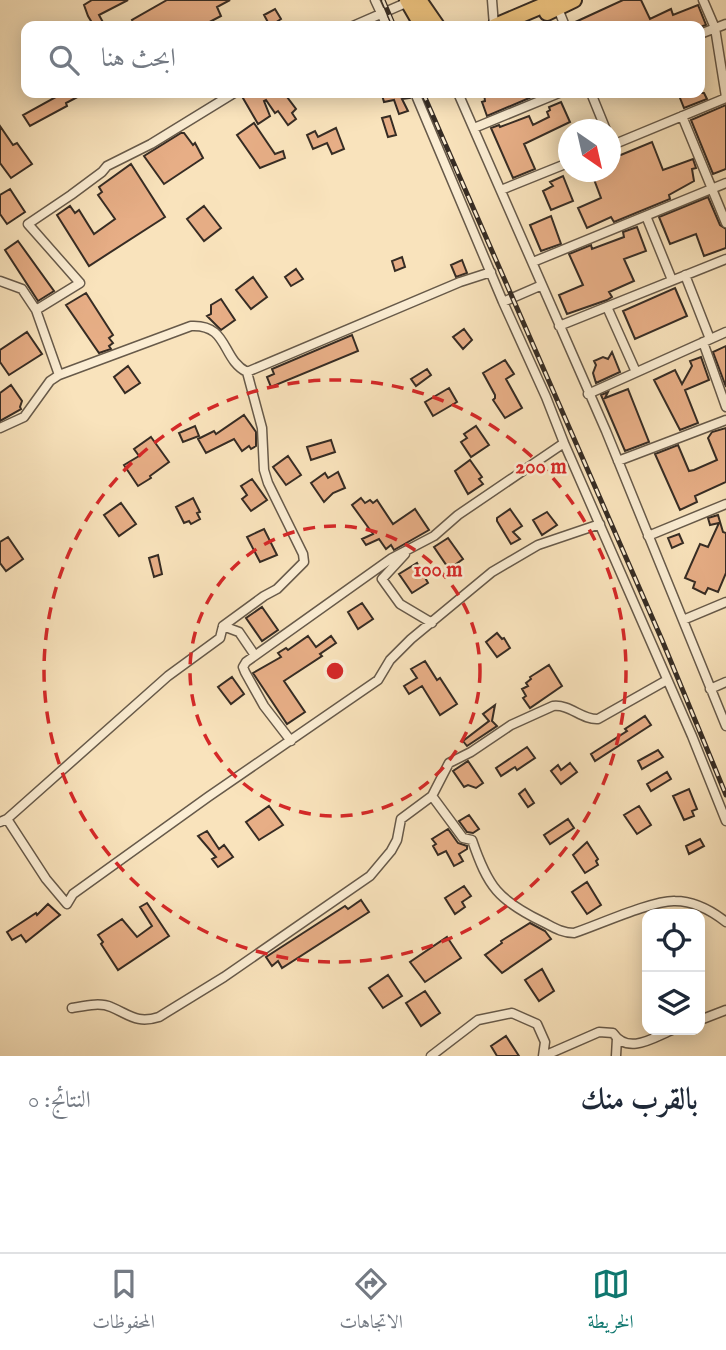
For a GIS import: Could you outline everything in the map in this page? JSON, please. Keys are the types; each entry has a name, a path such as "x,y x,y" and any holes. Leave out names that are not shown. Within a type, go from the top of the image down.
{"main road":[{"path":"508,21 556,3 574,0"},
{"path":"411,1 420,21"},
{"path":"411,1 432,21"},
{"path":"525,21 556,3"}],"street":[{"path":"375,0 385,21"},
{"path":"492,0 494,21"},
{"path":"621,140 726,97 715,28 703,0"},
{"path":"364,21 411,1"},
{"path":"556,3 563,21"},
{"path":"705,32 726,24"},
{"path":"36,310 80,283 27,224 71,195 107,166 150,144 226,98"},
{"path":"417,98 726,821"},
{"path":"460,98 618,461 726,726"},
{"path":"474,128 547,98"},
{"path":"594,98 602,119"},
{"path":"682,116 726,223"},
{"path":"501,190 558,167"},
{"path":"533,262 726,183"},
{"path":"646,216 672,281"},
{"path":"559,326 726,259"},
{"path":"247,372 460,282 491,272"},
{"path":"685,275 726,407"},
{"path":"0,281 22,289 36,310 59,375"},
{"path":"503,302 542,285"},
{"path":"607,307 636,372"},
{"path":"0,428 24,416 50,381 59,375 191,326 202,325 218,334 238,366 247,372 262,428 264,470 268,483 303,554 304,562 278,589 223,626 220,638 168,676 4,820 67,904 73,894 95,878 378,680 390,660 411,639 492,572 538,545 600,524"},
{"path":"588,394 726,332"},
{"path":"618,461 726,419"},
{"path":"291,741 264,706 245,672 243,667 246,662 392,558 434,536 458,515 564,443"},
{"path":"648,536 726,505"},
{"path":"412,547 382,579 400,604 432,623"},
{"path":"683,620 726,602"},
{"path":"223,626 239,632 254,654"},
{"path":"72,1008 92,1004 110,1006 130,1018 151,1020 159,1017 224,977 370,876 397,840 401,819 432,796 449,763 471,752 511,725 553,706 560,705 591,719 598,719 667,680"},
{"path":"710,689 726,682"},
{"path":"432,796 463,838 472,840 483,872 501,895 527,914 563,932 574,933 668,901 687,902 717,915 726,922"},
{"path":"705,1018 726,1010"},
{"path":"431,1056 478,1020 512,1013 537,1024 545,1042 544,1056 599,1032 613,1033 628,1044 640,1043 659,1035"},
{"path":"616,1056 617,1038"}],"building":[{"path":"92,0 128,0 99,15 102,21 91,21 84,5"},
{"path":"167,0 230,0 217,7 221,16 212,21 132,20"},
{"path":"623,0 641,0 650,19 671,9 673,15 698,5 704,21 578,21"},
{"path":"275,9 281,19 267,21 264,15"},
{"path":"705,95 707,99 684,108 680,98 705,98"},
{"path":"54,98 76,98 66,103 67,106 30,126 23,115"},
{"path":"243,98 288,98 296,109 292,113 296,119 288,125 266,100 264,101 270,116 258,124"},
{"path":"383,98 410,98 402,99 408,111 399,114 394,100 384,102"},
{"path":"485,98 529,98 487,116 482,102"},
{"path":"561,102 569,119 558,119 558,128 524,144 535,169 513,178 491,128 529,116 533,125 549,117 549,107"},
{"path":"726,105 726,169 713,174 691,120"},
{"path":"390,116 396,135 388,137 382,118"},
{"path":"254,123 275,154 283,151 285,158 260,168 237,135"},
{"path":"0,126 13,145 17,143 32,164 11,178 0,163"},
{"path":"336,128 344,149 332,154 327,143 313,149 307,135 315,131 318,137"},
{"path":"184,133 193,145 195,143 203,158 164,184 144,156"},
{"path":"652,142 663,170 693,159 696,168 692,169 694,181 669,195 670,199 614,222 611,217 587,228 578,208 601,198 595,182 621,182 621,155"},
{"path":"131,164 165,217 89,266 57,215 70,206 75,213 79,210 94,234 115,219 98,195 102,192 99,187"},
{"path":"558,178 558,182 565,182 573,201 551,210 543,191 553,186 550,182"},
{"path":"10,189 25,212 7,224 0,214 0,195"},
{"path":"708,197 720,225 726,229 726,248 704,256 696,234 670,244 659,217"},
{"path":"204,206 221,228 204,241 187,219"},
{"path":"551,216 561,244 541,251 530,225"},
{"path":"637,227 646,251 624,259 634,281 609,292 612,297 607,300 567,314 559,295 583,285 569,254 591,245 592,249 624,237 623,232"},
{"path":"18,241 54,291 38,301 5,250"},
{"path":"402,257 405,267 395,271 392,261"},
{"path":"462,260 467,273 456,277 451,265"},
{"path":"296,269 303,279 291,286 285,277"},
{"path":"253,277 267,297 251,309 236,290"},
{"path":"675,288 687,316 635,339 623,311"},
{"path":"86,293 113,335 109,338 113,343 109,346 111,349 99,353 66,305"},
{"path":"221,299 235,320 221,330 207,316 211,314 211,305"},
{"path":"464,329 472,340 463,349 453,337"},
{"path":"27,332 42,354 9,375 0,362 0,350"},
{"path":"352,335 358,351 271,387 267,377 274,374 272,369"},
{"path":"726,346 726,387 713,352"},
{"path":"612,352 620,372 596,383 594,361 603,357 608,359"},
{"path":"701,357 709,380 685,390 698,423 680,430 654,380 675,370 682,384 692,366 690,361"},
{"path":"505,360 514,374 506,379 522,408 505,418 493,400 495,395 483,373"},
{"path":"128,366 140,383 125,393 114,377"},
{"path":"427,369 431,375 416,386 411,379"},
{"path":"11,385 22,401 21,409 0,421 0,393"},
{"path":"449,388 457,402 433,416 425,402"},
{"path":"628,389 649,442 625,451 601,395 608,392 605,398"},
{"path":"244,415 256,432 256,446 251,449 249,446 242,451 234,439 206,453 198,439 214,431 216,434"},
{"path":"195,426 199,436 183,442 179,433"},
{"path":"476,426 489,445 471,457 461,442 467,438 464,434"},
{"path":"726,428 726,482 695,496 697,502 680,510 655,454 678,445 689,471 694,470 717,460 708,438 712,432"},
{"path":"151,437 169,462 138,486 124,465 139,456 134,449"},
{"path":"331,440 335,452 311,460 307,447"},
{"path":"288,456 301,475 286,485 273,467"},
{"path":"470,460 482,477 479,479 483,484 468,494 455,471"},
{"path":"338,472 345,488 333,493 324,502 311,483 325,473 328,478"},
{"path":"252,479 267,500 251,511 242,499 247,495 241,486"},
{"path":"193,498 200,512 197,513 200,519 191,524 189,521 184,523 176,507"},
{"path":"361,498 365,503 377,500 393,524 415,509 429,530 394,550 391,545 386,549 379,539 366,545 362,539 373,534 352,505"},
{"path":"121,503 136,524 119,536 104,515"},
{"path":"510,509 522,526 513,532 520,539 511,544 497,521 497,518"},
{"path":"547,512 557,525 542,535 533,520"},
{"path":"718,515 723,532 726,533 726,573 718,592 708,588 705,594 693,588 695,582 685,578 700,544 708,547 719,523 710,525 708,518"},
{"path":"264,529 277,555 260,562 247,537"},
{"path":"679,534 683,543 672,548 668,538"},
{"path":"8,537 23,559 6,571 0,563 0,542"},
{"path":"448,538 463,559 449,569 434,547"},
{"path":"158,555 162,574 154,577 149,558"},
{"path":"417,563 428,583 412,593 399,574"},
{"path":"362,603 373,619 358,629 348,612"},
{"path":"262,607 278,630 262,641 246,618"},
{"path":"497,633 510,648 497,657 486,642"},
{"path":"308,636 316,647 331,636 336,643 320,654 322,656 284,681 305,712 287,724 253,673 281,657 278,653 286,648 288,650"},
{"path":"425,661 457,704 440,715 422,686 409,694 404,686 417,678 411,669"},
{"path":"549,665 562,686 530,708 523,698 526,696 522,689 528,686 526,683 530,677"},
{"path":"232,677 244,694 231,704 218,687"},
{"path":"495,705 492,721 497,726 467,746 463,741 489,721 483,714"},
{"path":"645,716 651,725 595,761 591,754"},
{"path":"527,747 535,758 517,770 515,767 501,776 496,768"},
{"path":"658,750 663,757 642,769 638,761"},
{"path":"468,761 483,783 476,788 468,785 464,787 453,771"},
{"path":"570,763 577,772 561,784 551,771 558,765 561,770"},
{"path":"667,772 671,779 651,791 647,784"},
{"path":"525,789 534,803 528,807 519,794"},
{"path":"689,789 697,809 692,811 694,816 684,820 673,796"},
{"path":"269,806 283,825 259,840 246,822"},
{"path":"639,806 651,825 637,834 624,815"},
{"path":"469,815 479,829 473,833 467,832 459,821"},
{"path":"568,819 574,828 550,844 544,835"},
{"path":"448,829 458,843 467,846 467,849 459,854 463,861 454,866 446,851 438,855 433,846 436,844 432,839"},
{"path":"207,831 219,849 224,845 233,857 218,867 212,859 216,857 198,836"},
{"path":"700,839 704,846 689,854 686,846"},
{"path":"587,842 598,859 598,865 585,873 573,855"},
{"path":"587,882 601,905 587,914 572,892"},
{"path":"464,886 471,896 462,902 465,907 455,914 445,898"},
{"path":"361,900 369,912 282,968 278,961 272,966 266,957 345,906 348,909"},
{"path":"147,903 169,936 118,970 98,935 122,919 137,937 152,926 140,907"},
{"path":"48,904 60,915 26,942 21,935 12,940 7,932 36,913 37,915"},
{"path":"530,923 545,931 551,939 502,973 485,955 502,943 501,941"},
{"path":"447,937 461,958 425,982 410,962"},
{"path":"542,969 554,991 539,1001 525,980"},
{"path":"388,975 402,996 383,1008 369,988"},
{"path":"425,991 440,1013 421,1026 406,1003"},
{"path":"506,1036 519,1056 497,1056 491,1046"}],"railway":[{"path":"383,0 392,21"},
{"path":"425,98 662,640 726,795"}]}
